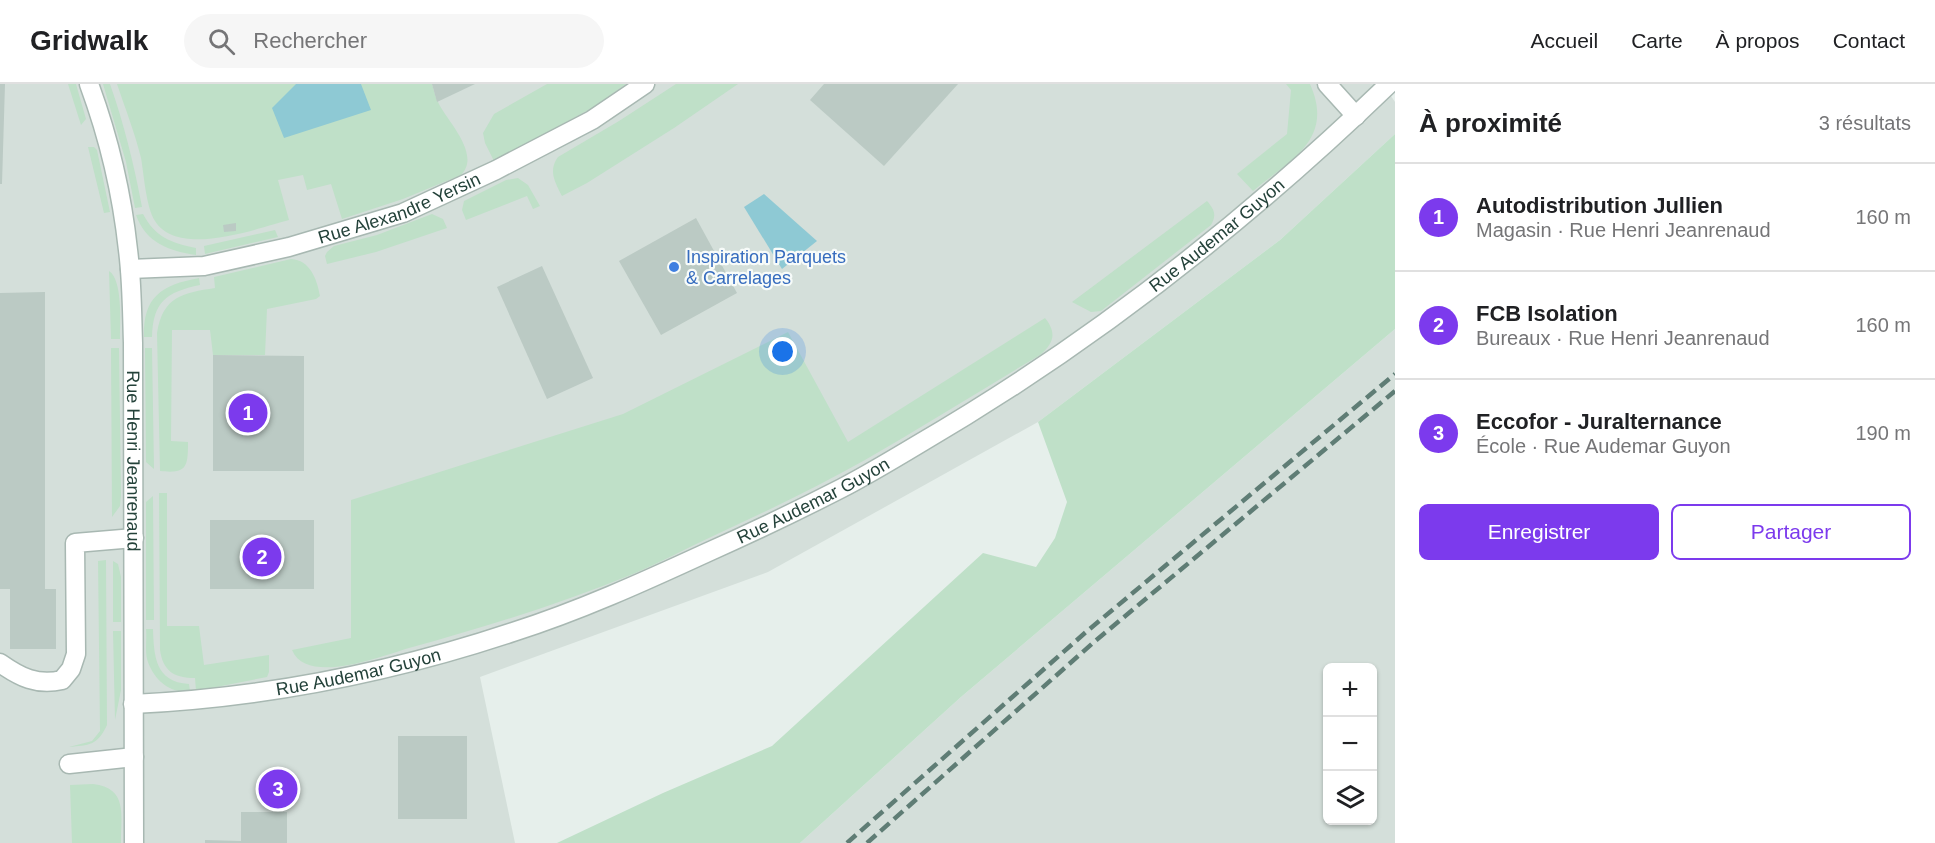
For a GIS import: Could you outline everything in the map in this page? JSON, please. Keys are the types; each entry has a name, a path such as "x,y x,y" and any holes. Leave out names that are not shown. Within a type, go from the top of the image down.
{"street":[{"name":"Rue Henri Jeanrenaud","path":"89,84 98,108 117,181 124,215 130,269 133,343 134,843"},
{"name":"Rue Alexandre Yersin","path":"130,269 204,266 289,248 403,213 496,170 592,120 645,84"},
{"path":"1327,84 1356,116"},
{"name":"Rue Audemar Guyon","path":"133,705 193,702 285,689 337,679 455,650 514,632 638,584 844,487 1026,379 1146,294 1288,178 1389,84"},
{"path":"0,663 38,683 62,680 71,669 76,654 75,543 134,538"},
{"path":"69,764 134,757"}],"shaded area":[{"path":"0,84 1383,84 1395,102 1395,134 1280,240 1038,422 768,572 480,677 515,843 0,843"},
{"path":"1395,329 1395,843 800,843 961,697"}],"green space":[{"path":"68,84 76,84 86,119 81,125"},
{"path":"103,84 110,84 115,99 136,175 142,207 135,208 126,162"},
{"path":"117,84 432,84 437,100 465,147 466,167 461,175 403,199 342,219 331,184 307,190 303,175 278,180 289,220 218,238 181,238 166,232 152,215 147,199 139,149"},
{"path":"547,84 626,84 592,108 494,161 483,133 494,114"},
{"path":"676,84 738,84 674,128 587,183 562,196 553,172 558,157"},
{"path":"1286,84 1310,84 1316,103 1317,120 1313,134 1294,158 1253,191 1237,174 1287,134 1291,90"},
{"path":"1395,134 1395,329 961,697 800,843 557,843 663,793 772,746 983,553 1036,567 1055,538 1067,502 1038,422 1280,240"},
{"path":"88,147 94,147 97,150 110,212 104,213"},
{"path":"518,178 528,185 540,206 533,209 527,196 466,220 462,210 464,201 506,180"},
{"path":"1207,201 1214,212 1211,225 1101,311 1091,312 1072,302"},
{"path":"143,214 158,234 179,244 196,248 196,255 168,248 152,239 140,225 136,215"},
{"path":"432,214 443,219 447,228 376,252 327,264 325,256 334,246 377,235"},
{"path":"275,230 278,237 205,254 204,246"},
{"path":"291,259 303,263 312,272 320,296 316,299 267,309 265,355 213,355 210,330 172,330 171,441 188,442 187,458 181,470 160,471 157,333 164,311 176,298 215,288 214,277"},
{"path":"109,271 117,283 119,292 120,339 111,339"},
{"path":"199,278 200,285 178,291 164,300 155,315 152,337 144,337 147,312 157,295 174,285"},
{"path":"1045,318 1051,328 1052,338 1040,355 846,470 643,570 522,614 364,662 346,666 313,666 300,661 292,650 351,638 351,500 623,414 788,332 848,442"},
{"path":"111,348 119,348 121,495 120,506 112,517"},
{"path":"145,348 152,348 154,469 146,462"},
{"path":"159,493 167,493 167,626 199,626 204,665 269,655 267,677 196,691 195,678 175,675 164,663 160,650"},
{"path":"153,496 154,620 146,620 146,502"},
{"path":"106,560 107,725 96,741 82,746 69,747 92,741 100,731 98,561"},
{"path":"113,561 118,564 121,577 121,622 113,622"},
{"path":"146,629 153,629 156,658 163,673 178,682 189,684 190,691 175,690 163,684 153,673 147,659"},
{"path":"113,631 121,631 121,690 115,720"},
{"path":"93,784 112,791 117,797 121,813 121,843 72,843 70,785"}],"water":[{"path":"296,84 361,84 371,110 284,138 272,108"},
{"path":"764,194 817,241 782,269 744,207"}],"building":[{"path":"0,84 5,84 2,184 0,184"},
{"path":"432,84 475,84 437,102"},
{"path":"824,84 958,84 884,166 810,100"},
{"path":"696,218 737,293 661,335 619,261"},
{"path":"236,223 236,231 224,232 223,225"},
{"path":"542,266 593,378 547,399 497,287"},
{"path":"45,292 45,589 56,589 56,649 10,649 10,589 0,589 0,293"},
{"path":"213,355 304,356 304,471 213,471"},
{"path":"210,520 314,520 314,589 210,589"},
{"path":"398,736 467,736 467,819 398,819"},
{"path":"241,812 287,812 287,843 241,843"},
{"path":"205,840 241,841 241,843 205,843"}],"railway":[{"path":"847,843 1086,632 1395,374"},
{"path":"867,843 1094,642 1395,391"}],"place":[{"name":"Inspiration Parquets & Carrelages","path":"674,267"},
{"name":"Autodistribution Jullien","path":"248,413"},
{"name":"FCB Isolation","path":"262,557"},
{"name":"Eccofor - Juralternance","path":"278,789"}]}
